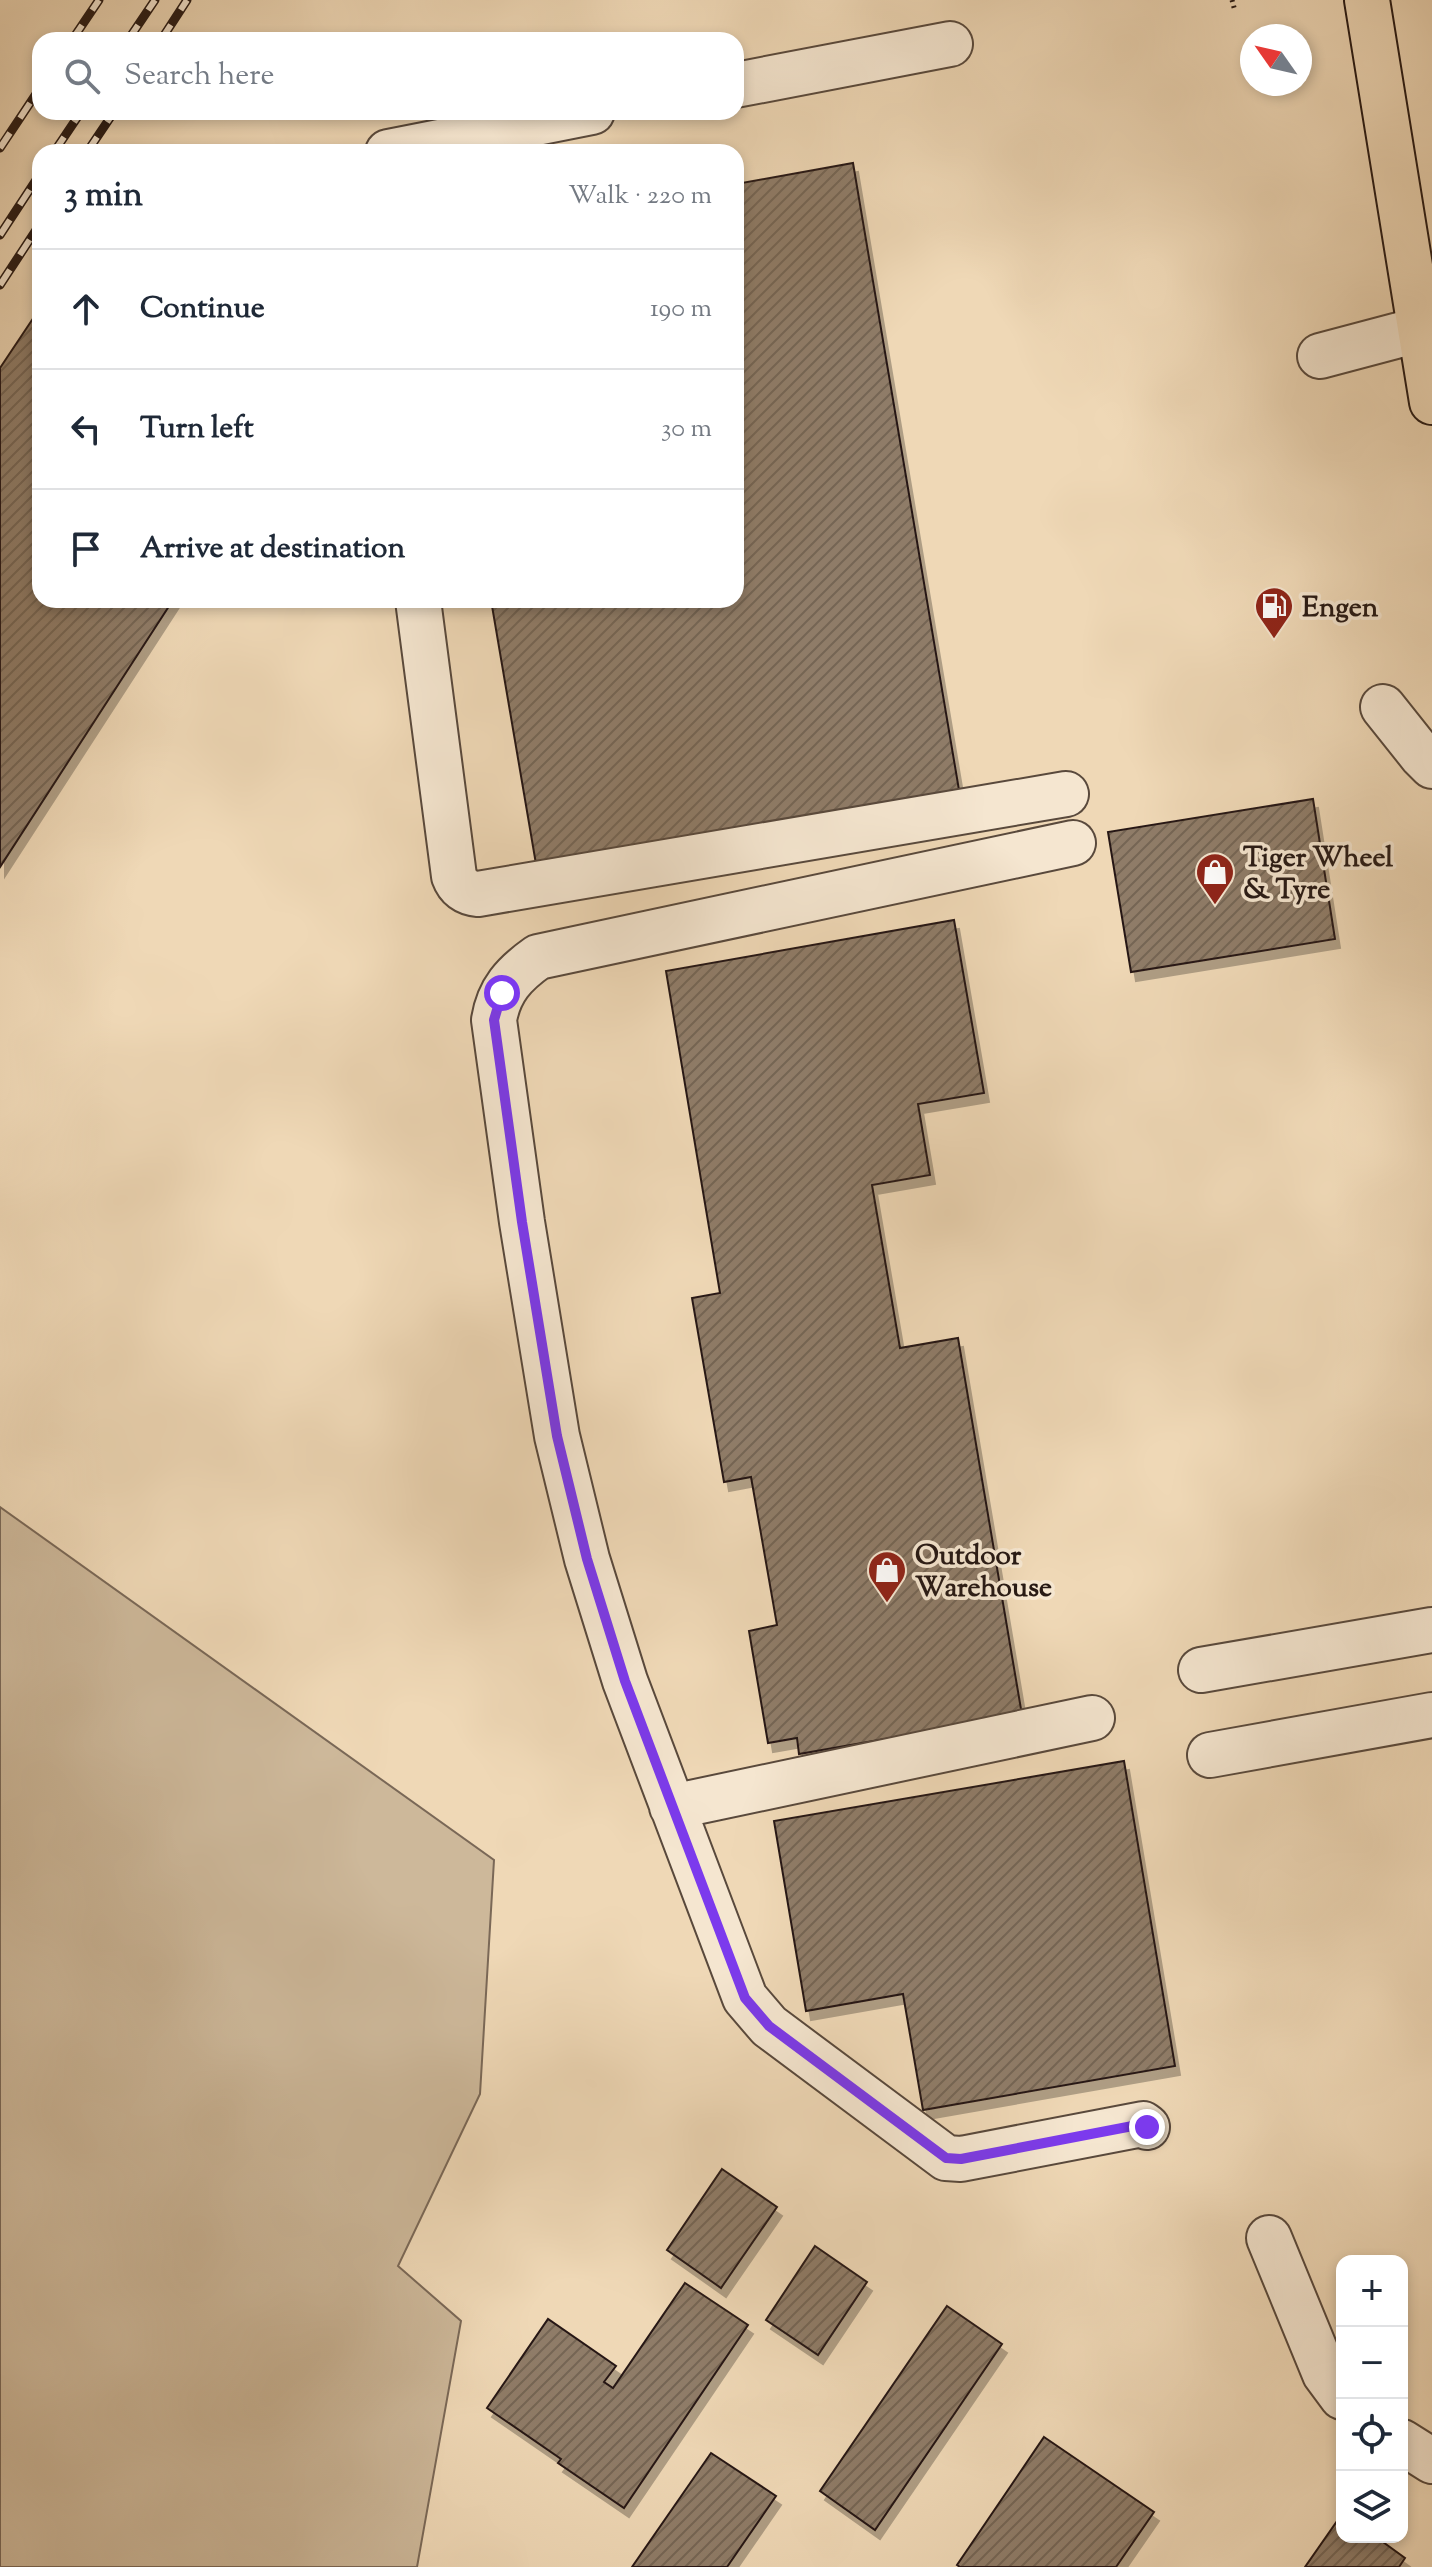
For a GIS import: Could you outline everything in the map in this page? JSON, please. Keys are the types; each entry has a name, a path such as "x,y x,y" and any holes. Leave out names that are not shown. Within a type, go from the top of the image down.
{"main road":[{"path":"1367,0 1432,402"}],"lane":[{"path":"744,83 950,44"},
{"path":"429,144 551,120"},
{"path":"1320,356 1418,330"},
{"path":"419,608 454,876 469,893 478,894 1066,794"},
{"path":"1383,707 1432,766"},
{"path":"1073,843 538,957 517,973 502,993 494,1020 522,1222 557,1436 587,1559 625,1681 741,1988 751,2007 769,2026 941,2155 961,2159 1143,2124 1147,2127"},
{"path":"1201,1670 1432,1630"},
{"path":"1210,1755 1432,1715"},
{"path":"672,1807 1092,1718"},
{"path":"1269,2238 1325,2374 1336,2389"},
{"path":"1408,2446 1432,2461"}],"path":[{"path":"1232,0 1235,11"}],"shaded area":[{"path":"0,1507 494,1860 480,2094 398,2266 461,2321 417,2567 0,2567"}],"building":[{"path":"853,163 959,790 536,864 492,608 744,608 744,183"},
{"path":"32,320 32,608 168,608 0,867 0,368"},
{"path":"1313,799 1335,939 1131,972 1108,832"},
{"path":"954,920 984,1093 918,1104 930,1175 872,1185 900,1348 958,1338 1022,1715 799,1754 797,1738 768,1743 749,1631 777,1625 751,1477 724,1482 692,1298 720,1293 666,971"},
{"path":"1124,1761 1175,2066 923,2110 903,1994 806,2011 774,1821"},
{"path":"722,2169 777,2207 721,2288 667,2250"},
{"path":"815,2246 867,2282 818,2355 766,2320"},
{"path":"685,2283 748,2325 624,2508 558,2463 561,2459 487,2408 548,2319 616,2366 604,2382 613,2388"},
{"path":"947,2306 1002,2344 875,2530 820,2491"},
{"path":"1044,2437 1154,2512 1116,2567 960,2567 957,2565"},
{"path":"711,2453 776,2496 727,2567 632,2567"},
{"path":"1336,2523 1336,2543 1384,2543 1405,2558 1399,2567 1305,2567"}],"railway":[{"path":"77,32 99,0"},
{"path":"133,32 155,0"},
{"path":"166,32 187,0"},
{"path":"0,148 32,100"},
{"path":"59,144 76,120"},
{"path":"92,144 109,120"},
{"path":"0,235 32,186"},
{"path":"0,285 32,236"}],"place":[{"name":"Engen","path":"1274,640"},
{"name":"Tiger Wheel & Tyre","path":"1215,906"},
{"name":"Outdoor Warehouse","path":"887,1604"}],"route":[{"path":"502,993 494,1020 522,1222 557,1436 587,1559 625,1681 745,1998 769,2026 946,2158 961,2159 1143,2124 1147,2127"}]}
